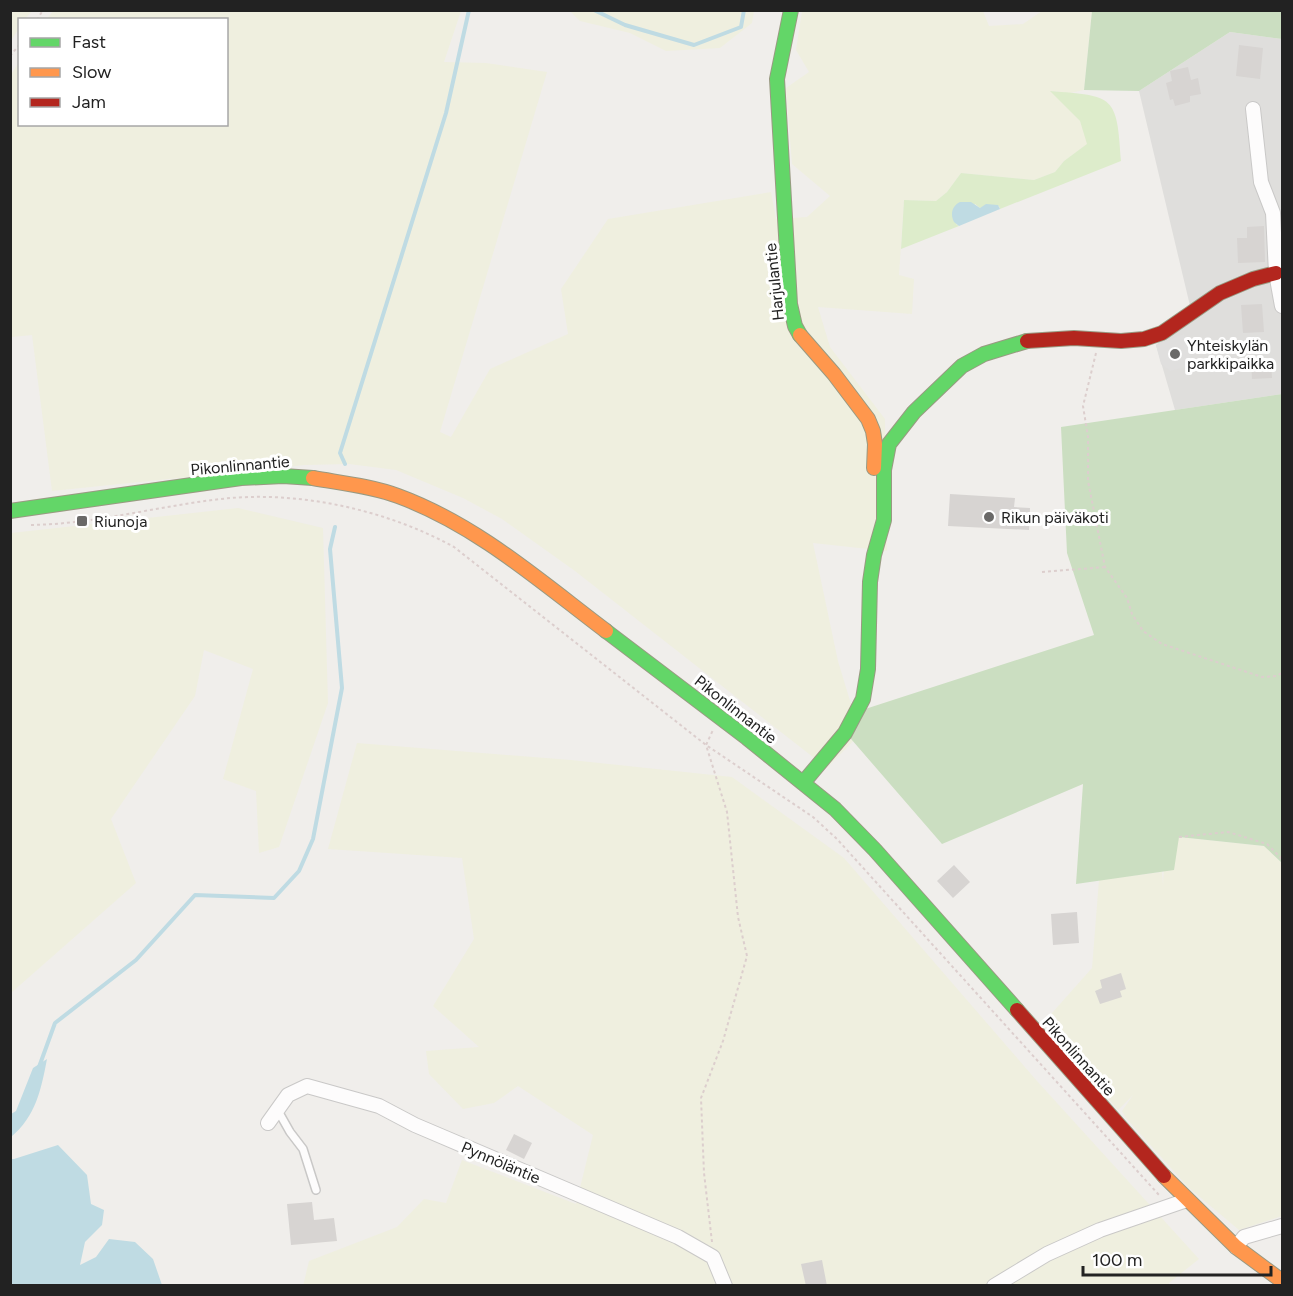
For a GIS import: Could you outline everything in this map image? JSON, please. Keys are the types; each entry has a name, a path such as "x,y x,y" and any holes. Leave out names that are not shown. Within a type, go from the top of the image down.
{"street":[{"name":"Harjulantie","path":"791,10 777,79 790,304 795,326 802,339 834,374 868,419 875,444 873,486 883,523"},
{"path":"1252,109 1261,182 1273,213 1276,273 1282,306"},
{"name":"Harjulantie","path":"803,783 853,722 864,696 868,673 868,618 872,565 883,523 886,493 884,463 889,444 941,384 968,361 992,350 1067,337 1126,341 1153,337 1209,300 1237,286 1276,273"},
{"name":"Pikonlinnantie","path":"10,511 241,478 283,476 328,480 380,491 414,503 456,523 495,548 719,717 835,810 875,850 1187,1200 1236,1247 1282,1281"},
{"name":"Pynnöläntie","path":"268,1123 288,1095 307,1086 379,1106 415,1125 678,1237 713,1257"},
{"path":"994,1286 1047,1254 1100,1230 1187,1200"},
{"path":"1236,1247 1244,1238 1282,1226"},
{"path":"713,1257 725,1286"}],"lane":[{"path":"277,1109 303,1149 316,1190"}],"path":[{"path":"1097,338 1083,406 1088,437 1088,481 1105,567 1127,598 1132,614 1143,631 1162,644 1262,677 1282,673"},
{"path":"28,525 82,521 222,499 284,497 334,505 410,525 454,547 706,745 813,818 837,839 1148,1184 1171,1206"},
{"path":"1042,572 1105,567"},
{"path":"713,1257 704,1173 701,1098 723,1041 747,956 738,916 727,812 706,745 719,717"},
{"path":"1179,837 1228,832 1267,844 1282,859"}],"shaded area":[{"path":"1230,32 1282,39 1282,394 1175,410 1156,345 1191,310 1139,91"},
{"name":"Yhteiskylän parkkipaikka","path":"1184,334 1193,365 1170,371 1161,364 1156,345"}],"green space":[{"path":"11,10 32,11 26,18 18,18 18,30 11,41"},
{"path":"53,11 461,11 444,62 486,63 547,72 440,432 451,437 490,369 568,334 561,289 608,219 771,192 776,219 807,217 830,196 792,164 786,88 809,72 796,50 802,11 983,11 989,26 1023,24 1042,11 1092,11 1084,90 1070,93 1051,91 1080,121 1088,144 1064,161 1055,172 1034,180 961,173 947,192 936,201 904,200 899,275 914,279 912,314 818,307 830,347 885,419 887,551 813,543 838,661 860,734 827,768 575,571 502,519 463,498 396,470 349,464 305,465 52,491 32,335 11,337 10,76 18,64 18,126 228,126 228,18 48,18"},
{"path":"570,11 754,11 752,23 720,48 666,51 630,33 580,21"},
{"path":"1092,11 1282,11 1282,39 1230,32 1139,91 1084,90"},
{"path":"1050,91 1088,95 1108,103 1114,111 1117,123 1121,161 1000,209 999,206 980,208 975,204 956,224 959,226 901,249 904,200 936,201 947,192 961,173 1034,180 1055,172 1064,161 1087,144 1080,121"},
{"path":"1282,394 1282,863 1264,846 1179,837 1174,870 1076,884 1083,784 942,844 845,732 859,711 1094,635 1067,553 1061,427"},
{"path":"238,508 323,528 328,703 279,847 259,853 256,791 223,779 253,669 204,650 195,696 111,819 136,883 11,993 11,533"},
{"path":"357,743 571,760 732,777 844,858 1037,1081 1199,1259 1169,1283 1169,1286 303,1286 309,1261 397,1227 424,1199 446,1203 462,1160 576,1204 593,1135 518,1086 494,1103 463,1109 429,1074 426,1051 479,1047 433,1006 474,939 462,858 328,849"},
{"path":"1179,837 1264,846 1282,863 1282,1216 1239,1230 1188,1187 1126,1118 1122,1111 1133,1095 1118,1110 1044,1022 1092,968 1099,880 1162,872 1163,885 1164,866"}],"water":[{"path":"960,202 971,202 980,208 986,204 998,205 1000,209 959,226 954,222 952,213"},
{"path":"47,1059 40,1092 32,1111 11,1137 11,1114 16,1111 33,1068"},
{"path":"58,1145 87,1175 91,1204 104,1210 102,1225 85,1242 80,1265 96,1257 109,1239 135,1242 153,1259 162,1285 11,1285 11,1159"}],"building":[{"path":"1239,45 1263,48 1260,79 1236,76"},
{"path":"1188,67 1191,80 1198,78 1201,94 1190,96 1190,102 1175,106 1173,99 1170,100 1166,83 1172,81 1170,71"},
{"path":"1264,226 1265,262 1238,263 1237,238 1247,238 1247,227"},
{"path":"1262,304 1264,332 1243,333 1241,305"},
{"path":"1271,360 1272,378 1252,379 1251,361"},
{"name":"Rikun päiväkoti","path":"950,494 1015,498 1014,507 1030,508 1029,530 948,526"},
{"path":"954,865 970,882 953,898 937,881"},
{"path":"1077,912 1079,943 1053,945 1051,914"},
{"path":"1121,973 1126,989 1120,991 1122,997 1100,1004 1095,991 1102,988 1100,980"},
{"path":"514,1134 532,1143 524,1159 506,1150"},
{"path":"312,1202 314,1220 334,1218 337,1241 291,1245 287,1204"},
{"path":"822,1260 827,1286 806,1286 801,1264"}],"waterway":[{"path":"345,464 340,453 446,113 469,10"},
{"path":"594,10 625,25 694,45 741,27 744,10"},
{"path":"39,1067 55,1023 136,960 195,895 274,898 299,871 313,839 342,688 330,549 335,527"}],"traffic: fast":[{"path":"791,10 777,79 790,304 795,326 800,335"},
{"path":"803,783 845,733 863,699 868,669 870,582 874,555 884,520 884,470 889,444 914,412 962,366 984,354 1027,341"},
{"path":"10,511 241,478 283,476 313,478"},
{"path":"606,631 747,738 835,809 875,850 1017,1010"}],"traffic: slow":[{"path":"800,335 834,374 868,419 875,444 874,468"},
{"path":"313,478 356,485 398,496 455,522 532,574 606,631"},
{"path":"1164,1176 1236,1247 1282,1281"}],"traffic: jam":[{"path":"1027,341 1074,338 1121,341 1144,339 1162,333 1220,293 1253,279 1276,273"},
{"path":"1017,1010 1164,1176"}],"place":[{"name":"Yhteiskylän parkkipaikka","path":"1175,354"},
{"name":"Rikun päiväkoti","path":"989,517"},
{"name":"Riunoja","path":"82,521"}]}
